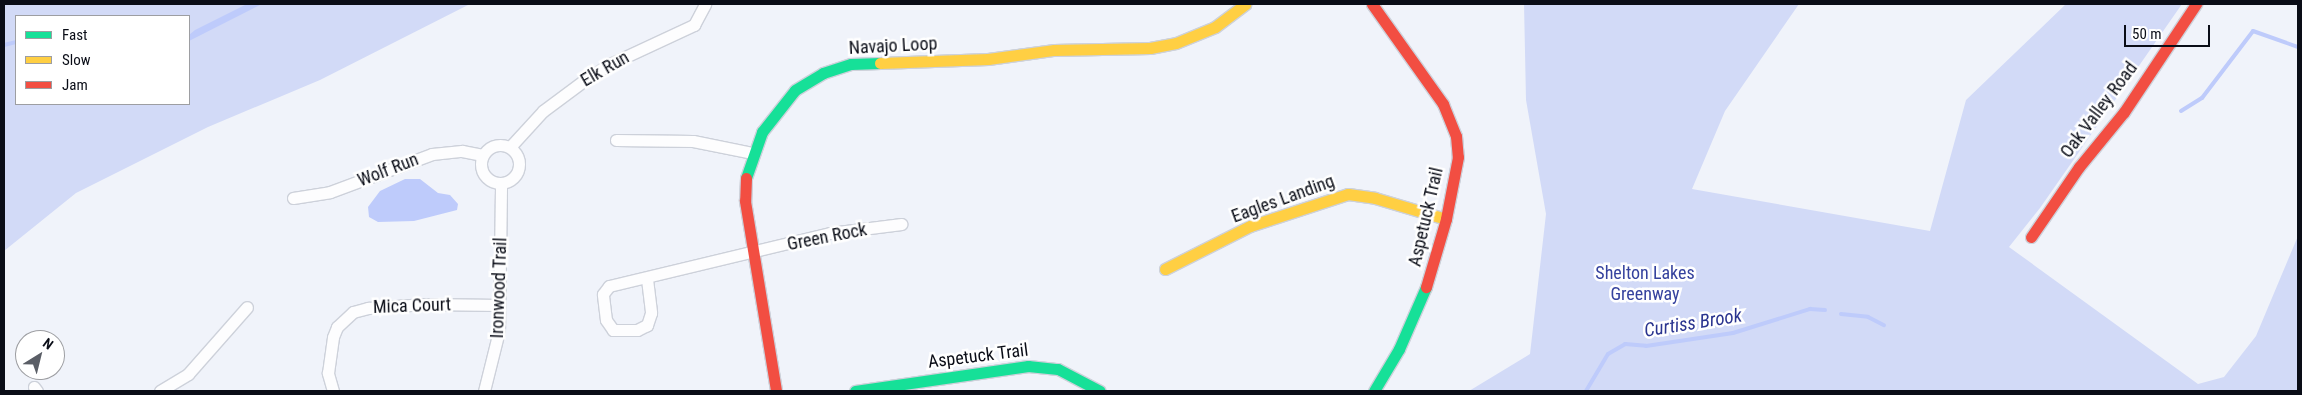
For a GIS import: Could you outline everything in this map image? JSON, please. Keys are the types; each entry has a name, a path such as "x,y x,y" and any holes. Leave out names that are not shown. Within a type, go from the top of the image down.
{"street":[{"name":"Elk Run","path":"510,147 543,111 589,77 694,25 705,4"},
{"name":"Navajo Loop","path":"776,391 745,201 745,180 752,153 771,118 789,95 814,77 840,66 988,59 1090,47 1150,48 1200,35 1245,4"},
{"name":"Aspetuck Trail","path":"1372,4 1428,80 1452,121 1458,157 1446,219 1428,284 1413,323 1374,391"},
{"name":"Oak Valley Road","path":"2032,237 2079,167 2124,112 2196,4"},
{"path":"616,140 683,140 752,153"},
{"path":"495,146 510,147 519,160 518,171 511,180 501,183 486,176 482,166 483,155 495,146"},
{"name":"Wolf Run","path":"294,198 324,194 432,154 462,151 483,155"},
{"name":"Ironwood Trail","path":"484,391 497,348 500,305 501,183"},
{"name":"Eagles Landing","path":"1165,269 1250,226 1348,194 1375,198 1446,219"},
{"name":"Green Rock","path":"647,279 830,233 901,224"},
{"path":"647,279 651,313 646,325 637,330 613,330 606,320 603,294 609,286 647,279"},
{"name":"Mica Court","path":"333,391 328,373 333,337 337,327 353,312 368,308 425,304 500,305"},
{"path":"160,391 188,374 247,307"},
{"name":"Aspetuck Trail","path":"855,391 1036,366 1058,369 1100,391"}],"green space":[{"path":"4,4 470,4 320,80 208,127 76,193 4,251"},
{"name":"Shelton Lakes Greenway","path":"1524,4 1799,4 1725,111 1692,189 1930,231 1966,100 2066,4 2182,4 2040,208 2009,247 2198,384 2224,377 2256,336 2298,236 2298,391 1469,391 1530,354 1546,214 1526,100"}],"water":[{"path":"247,4 262,4 190,40 190,34"},
{"path":"405,179 420,179 438,193 450,195 458,204 457,210 414,221 378,222 369,217 368,207 380,191"}],"waterway":[{"name":"Curtiss Brook","path":"2181,111 2202,98 2253,31 2298,47"},
{"path":"4,45 15,42"},
{"name":"Curtiss Brook","path":"1586,391 1608,354 1625,344 1646,346 1733,333 1810,309 1825,310"},
{"name":"Curtiss Brook","path":"1841,314 1868,317 1884,325"}],"traffic: fast":[{"path":"746,178 762,132 795,90 823,73 851,64 880,63"},
{"path":"1374,391 1399,349 1426,287"},
{"path":"855,391 1028,366 1058,369 1100,391"}],"traffic: slow":[{"path":"880,63 988,59 1054,50 1150,48 1176,43 1215,27 1245,4"},
{"path":"1165,269 1250,226 1348,194 1375,198 1446,219"}],"traffic: jam":[{"path":"1372,4 1443,104 1456,136 1458,157 1446,219 1426,287"},
{"path":"2031,237 2079,167 2124,112 2196,4"},
{"path":"746,178 745,201 776,391"}]}
